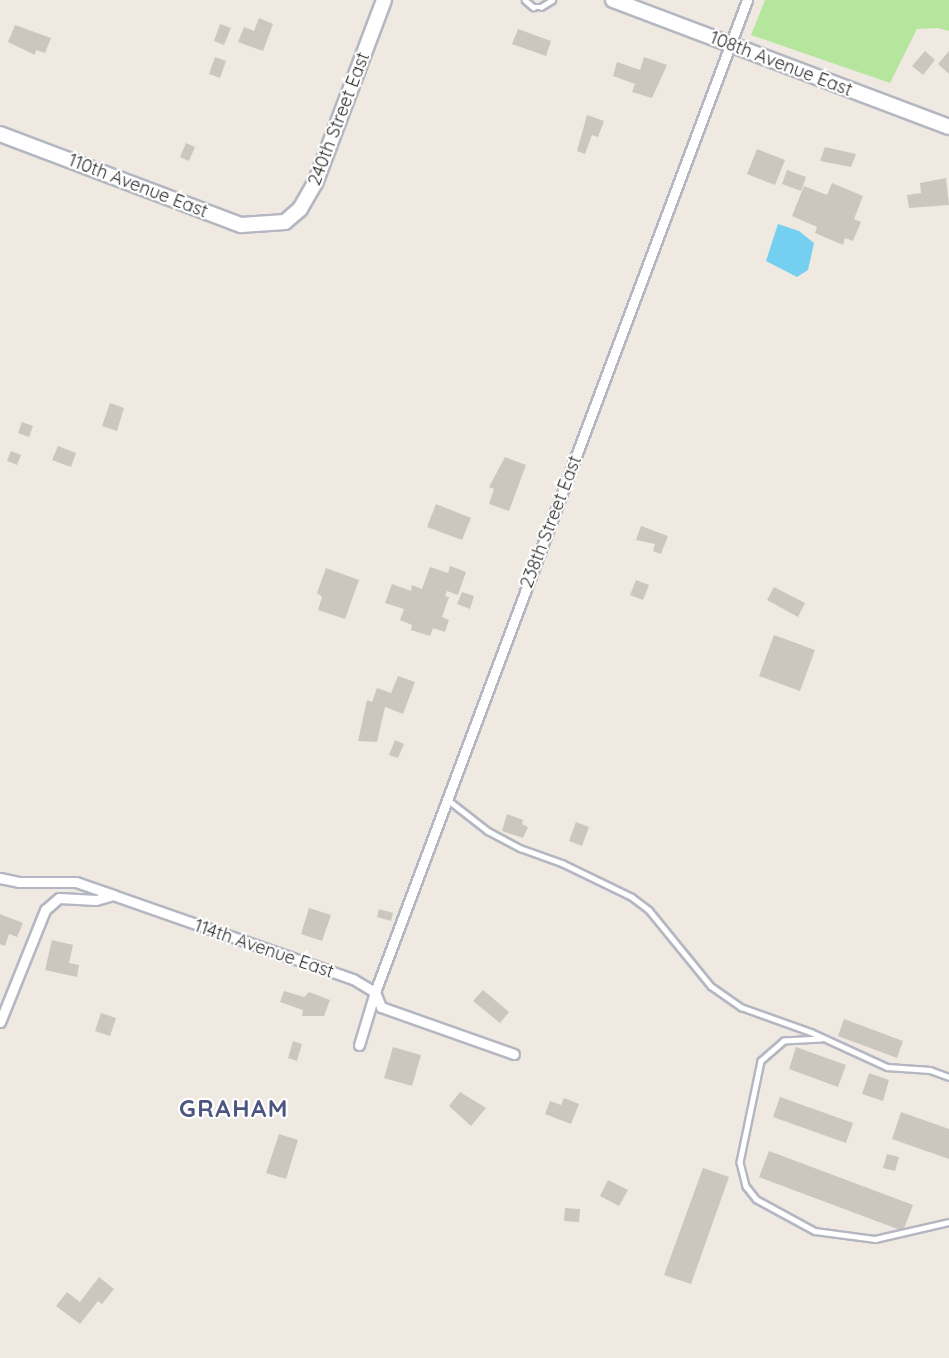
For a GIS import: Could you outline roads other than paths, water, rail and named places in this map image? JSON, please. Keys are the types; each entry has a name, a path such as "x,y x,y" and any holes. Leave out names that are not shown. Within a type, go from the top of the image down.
{"street":[{"name":"240th Street East","path":"277,224 300,209 316,181 384,0"},
{"name":"108th Avenue East","path":"613,0 949,127"},
{"name":"238th Street East","path":"359,1045 375,992 747,0"},
{"name":"110th Avenue East","path":"0,134 241,225 277,224"},
{"name":"114th Avenue East","path":"0,878 19,882 76,882 353,979 375,992 381,1007 514,1054"},
{"path":"0,1022 45,910 58,898 96,900 113,895"}],"lane":[{"path":"525,0 533,8 552,0"},
{"path":"447,799 488,831 520,848 561,863 632,897 649,910 726,998 887,1068 930,1070 949,1077"},
{"path":"824,1039 784,1041 761,1061 751,1091 740,1162 746,1186 756,1199 815,1232 875,1239 949,1222"}],"water":[{"path":"778,224 799,231 814,243 808,270 797,277 766,261"}],"district":[{"name":"GRAHAM","path":"234,1109"}]}
